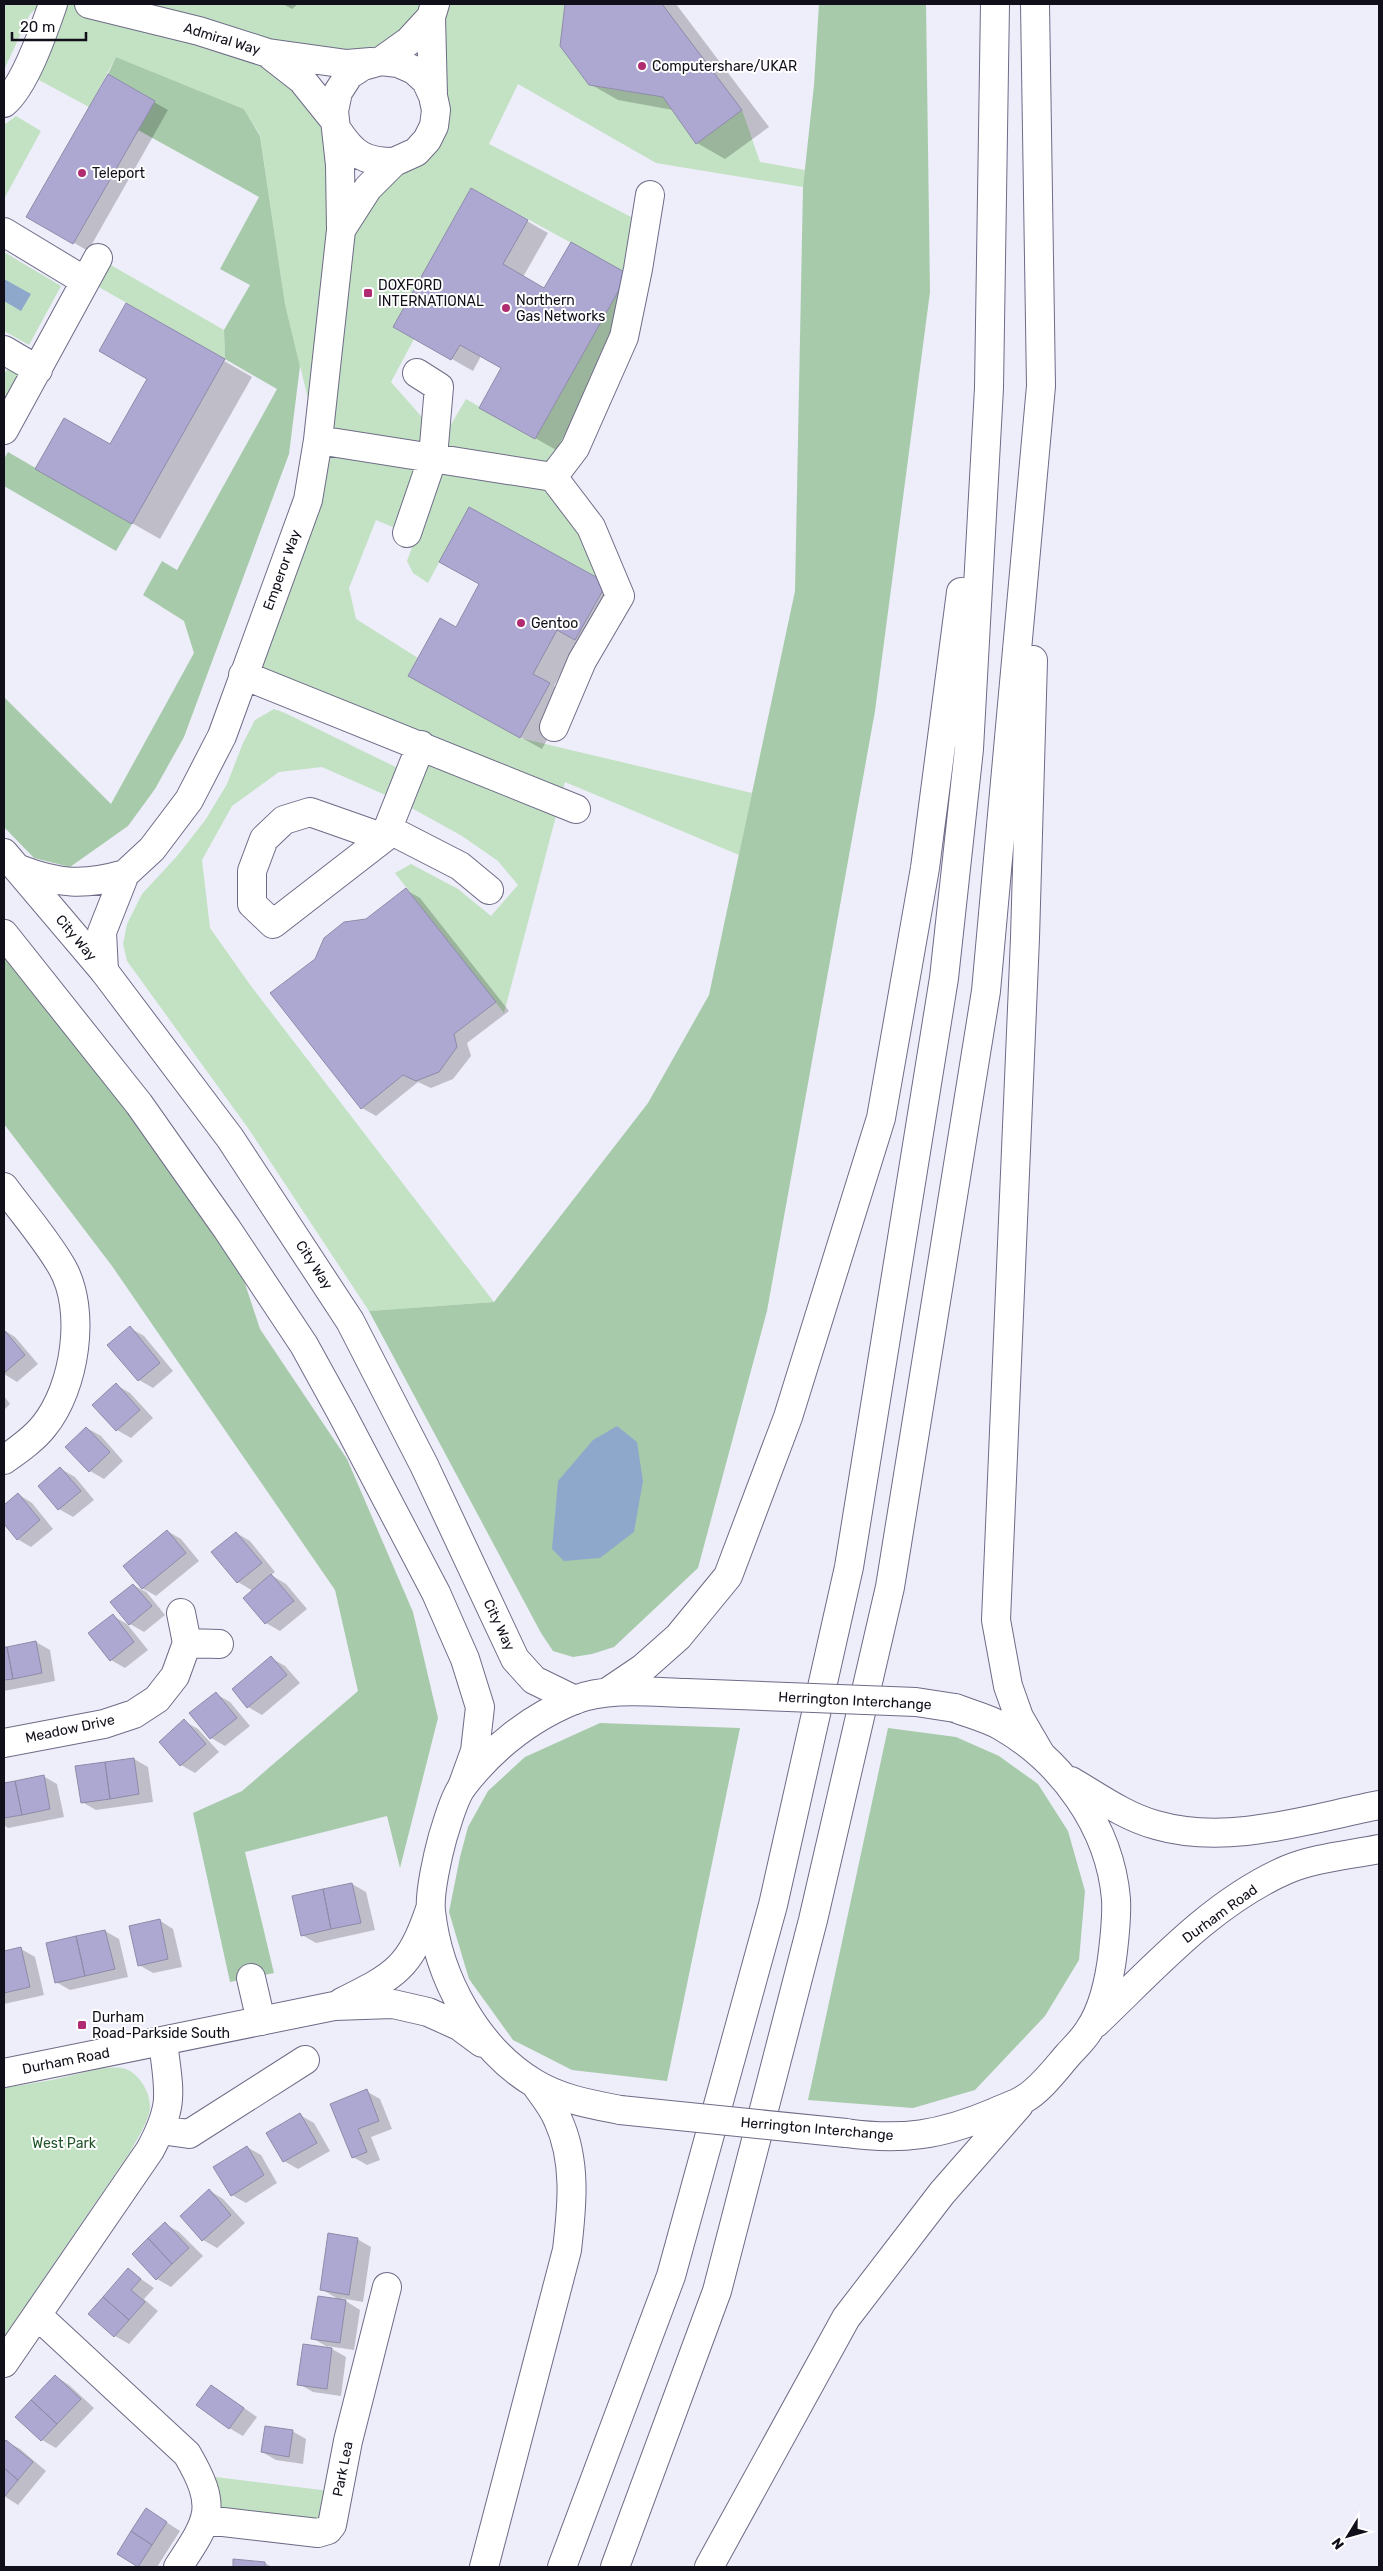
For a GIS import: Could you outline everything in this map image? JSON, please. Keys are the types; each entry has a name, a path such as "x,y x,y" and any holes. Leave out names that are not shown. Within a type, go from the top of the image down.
{"main road":[{"path":"4,103 14,94 45,27 53,4"},
{"name":"Admiral Way","path":"89,4 199,31 268,53 347,64 377,61"},
{"path":"562,2567 671,2276 773,1906 849,1567 944,978 969,749 989,388 995,4"},
{"path":"1035,4 1041,386 1025,938 996,1620 1008,1686 1020,1717 1040,1753"},
{"path":"377,61 409,41 433,10"},
{"path":"433,10 433,96"},
{"name":"Admiral Way","path":"268,53 302,80 336,126"},
{"name":"Emperor Way","path":"104,971 102,932 125,874 152,849 189,800 222,736 308,500 318,440 340,230 334,111 338,92 349,76 377,61 398,62 414,70 426,81 433,96 436,110 434,126 427,140 416,152 394,162 368,188 340,230"},
{"path":"336,126 348,147 360,156 377,162 394,162"},
{"path":"553,476 575,448 624,337 650,195"},
{"path":"4,232 92,269 4,429"},
{"path":"4,350 38,370"},
{"path":"407,533 433,457 439,387 417,373"},
{"path":"615,2567 717,2291 813,1920 890,1587 986,992 1041,386"},
{"path":"609,1691 643,1668 678,1637 728,1576 788,1417 881,1118 924,868 989,388"},
{"path":"318,440 553,476 591,527 620,596 582,661 554,727"},
{"path":"244,675 576,809"},
{"path":"421,745 386,833 273,924 252,904 252,871 264,839 284,820 310,812 386,833 460,866 489,890"},
{"name":"Emperor Way","path":"11,861 45,879 72,883 99,881 125,874"},
{"name":"City Way","path":"11,861 104,971 230,1138 350,1322 424,1465 515,1659 534,1680 575,1700"},
{"path":"4,934 65,1008 139,1104 227,1229 304,1345 342,1414 436,1593 465,1659 480,1707 475,1751 461,1789"},
{"path":"4,1187 63,1268 76,1307 73,1354 63,1394 44,1426 20,1449 4,1460"},
{"path":"181,1614 187,1643 219,1644"},
{"name":"Meadow Drive","path":"4,1743 104,1724 134,1714 157,1699 174,1676 187,1643"},
{"name":"Herrington Interchange","path":"609,1691 916,1702 955,1708 999,1724 1040,1753 1084,1804 1098,1833 1109,1865 1116,1898 1112,1965 1103,1998 1089,2030 1059,2066 1025,2099 946,2130 907,2137 882,2138 620,2110 574,2100 535,2084 514,2069 494,2050 454,1991 444,1967 430,1909 438,1853 461,1789 502,1745 533,1720 575,1700 609,1691"},
{"path":"1061,1776 1123,1812 1156,1825 1192,1831 1232,1832 1379,1805"},
{"name":"Durham Road","path":"1089,2030 1178,1944 1247,1891 1287,1870 1379,1849"},
{"path":"334,2006 386,1980 400,1968 419,1942 430,1909"},
{"path":"252,1978 261,2022"},
{"path":"334,2006 393,2004 428,2012 458,2026 494,2050"},
{"name":"Durham Road","path":"4,2072 163,2042 334,2006"},
{"path":"4,2364 150,2150 161,2130 170,2100 163,2042"},
{"path":"161,2130 189,2134 305,2060"},
{"path":"484,2567 568,2250 573,2198 568,2153 558,2120 535,2084"},
{"path":"709,2567 846,2318 942,2193 1025,2099"},
{"name":"Park Lea","path":"206,2520 318,2534 328,2530 332,2525 348,2441 387,2287"},
{"path":"37,2315 187,2454 199,2475 207,2498 206,2520 178,2567"}],"green space":[{"path":"4,4 42,4 30,14 4,70"},
{"path":"53,4 565,4 560,46 589,85 663,97 696,143 742,110 760,162 805,170 803,187 656,163 518,84 489,144 637,220 628,274 471,188 393,327 414,339 391,382 421,416 446,433 466,399 535,439 628,275 621,313 611,343 572,428 553,463 538,475 561,501 583,532 607,583 469,507 428,583 413,573 407,561 416,537 376,520 349,588 356,619 418,658 409,676 520,738 752,793 739,855 565,782 504,1013 395,873 411,864 458,889 491,916 518,885 498,861 462,836 399,801 322,767 279,772 232,806 202,860 210,928 251,986 494,1302 369,1311 248,1128 127,961 123,944 127,924 142,894 178,855 206,819 227,784 243,743 255,720 274,709 410,774 421,746 243,675 308,500 318,440 285,304 260,135 244,109 116,57 89,107 24,72","holes":["431,17 433,95 436,110 434,126 427,140 416,152 394,162 368,188 341,229 341,159 335,122 330,112 315,94 297,76 269,54 342,64 370,63 389,56"]},
{"path":"819,4 926,4 930,292 875,711 767,1311 698,1568 614,1647 592,1654 573,1657 553,1651 541,1633 369,1311 494,1302 648,1103 709,995 795,591 803,187 814,85"},
{"path":"116,57 244,109 260,136 285,304 300,366 289,454 184,737 155,789 128,826 70,867 34,858 4,827 4,697 111,804 194,653 184,621 143,595 162,561 177,570 277,389 225,359 224,330 250,285 220,269 259,197 138,130 155,101 108,74"},
{"path":"16,116 41,131 4,199 4,125"},
{"path":"4,252 61,286 29,345 4,331"},
{"path":"109,264 224,330 225,359 97,286"},
{"path":"9,366 21,373 4,404 4,375"},
{"path":"8,452 132,524 116,551 4,486 4,459"},
{"path":"4,934 227,1229 260,1329 347,1459 413,1612 438,1718 400,1868 387,1816 245,1852 274,1973 230,1982 193,1813 242,1791 358,1691 335,1590 112,1266 4,1124"},
{"path":"600,1723 740,1728 667,2081 572,2070 513,2040 469,1979 449,1912 468,1827 488,1791 525,1757"},
{"path":"888,1728 956,1737 999,1756 1038,1784 1068,1831 1085,1891 1079,1960 1045,2016 975,2090 913,2108 808,2100"},
{"name":"West Park","path":"102,2068 122,2068 134,2074 144,2085 147,2092 150,2107 149,2114 130,2152 4,2337 4,2088 52,2080"},
{"path":"199,2475 338,2492 332,2525 206,2520"}],"water":[{"path":"4,279 31,294 21,311 4,301"},
{"path":"617,1426 637,1442 643,1481 634,1532 600,1558 564,1561 552,1549 558,1481 593,1440"}],"building":[{"name":"Computershare/UKAR","path":"565,4 662,4 742,110 696,144 663,97 589,85 560,46"},
{"name":"Teleport","path":"108,74 155,101 73,244 26,217"},
{"name":"Northern Gas Networks","path":"471,188 528,220 503,264 544,288 571,242 628,274 535,439 479,408 501,368 460,345 451,360 393,327"},
{"path":"126,303 225,359 132,524 35,469 64,418 110,444 147,379 99,351"},
{"name":"Gentoo","path":"469,507 607,583 575,640 557,630 533,674 550,683 520,738 408,676 440,618 456,627 479,584 439,562"},
{"path":"406,888 496,1002 454,1034 457,1047 439,1072 416,1081 403,1075 361,1109 270,993 315,959 324,938 344,922 366,919"},
{"path":"130,1326 160,1363 138,1381 107,1345"},
{"path":"4,1330 25,1355 4,1373"},
{"path":"116,1383 140,1410 116,1431 92,1405"},
{"path":"86,1427 110,1452 89,1472 65,1447"},
{"path":"60,1467 81,1491 58,1510 38,1486"},
{"path":"18,1493 40,1520 17,1540 4,1524 4,1505"},
{"path":"167,1530 186,1553 142,1589 123,1566"},
{"path":"236,1532 262,1563 237,1583 211,1552"},
{"path":"271,1574 294,1601 265,1624 243,1598"},
{"path":"133,1584 152,1606 129,1625 110,1602"},
{"path":"113,1614 134,1642 110,1661 88,1633"},
{"path":"36,1641 42,1673 13,1679 7,1647"},
{"path":"4,1647 7,1647 13,1679 4,1680"},
{"path":"271,1656 287,1675 247,1708 232,1689"},
{"path":"216,1692 237,1718 210,1739 189,1713"},
{"path":"184,1719 206,1744 180,1766 159,1742"},
{"path":"134,1758 139,1794 110,1799 105,1762"},
{"path":"105,1762 110,1799 81,1803 75,1766"},
{"path":"44,1775 50,1809 22,1815 15,1781"},
{"path":"15,1781 22,1815 4,1818 4,1783"},
{"path":"352,1883 361,1923 331,1929 323,1889"},
{"path":"323,1889 331,1929 301,1936 292,1896"},
{"path":"160,1919 168,1959 138,1966 129,1926"},
{"path":"105,1930 115,1969 85,1976 76,1936"},
{"path":"76,1936 85,1976 55,1983 46,1943"},
{"path":"21,1947 30,1987 4,1993 4,1951"},
{"path":"367,2089 379,2121 358,2129 367,2152 352,2158 330,2104"},
{"path":"300,2113 317,2143 283,2162 266,2133"},
{"path":"247,2146 264,2175 231,2196 213,2167"},
{"path":"209,2189 231,2215 202,2241 180,2216"},
{"path":"165,2222 189,2248 172,2264 148,2238"},
{"path":"328,2233 358,2238 349,2295 320,2290"},
{"path":"148,2238 172,2264 156,2280 132,2254"},
{"path":"128,2268 141,2279 131,2290 145,2302 129,2320 103,2297"},
{"path":"318,2296 346,2300 340,2343 311,2339"},
{"path":"103,2297 129,2320 114,2337 88,2314"},
{"path":"303,2344 332,2348 327,2389 297,2385"},
{"path":"55,2375 81,2399 57,2424 31,2400"},
{"path":"211,2385 244,2408 229,2429 196,2405"},
{"path":"31,2400 57,2424 41,2441 15,2417"},
{"path":"265,2426 293,2430 289,2457 261,2452"},
{"path":"6,2440 33,2462 18,2480 4,2468 4,2443"},
{"path":"4,2468 18,2480 4,2497"},
{"path":"146,2508 167,2522 152,2545 131,2531"},
{"path":"131,2531 152,2545 138,2567 117,2554"},
{"path":"233,2559 265,2562 265,2567 233,2567"}],"place":[{"name":"Computershare/UKAR","path":"642,66"},
{"name":"Teleport","path":"82,173"},
{"name":"DOXFORD INTERNATIONAL","path":"368,293"},
{"name":"Northern Gas Networks","path":"506,308"},
{"name":"Gentoo","path":"521,623"},
{"name":"Durham Road-Parkside South","path":"82,2025"}]}
